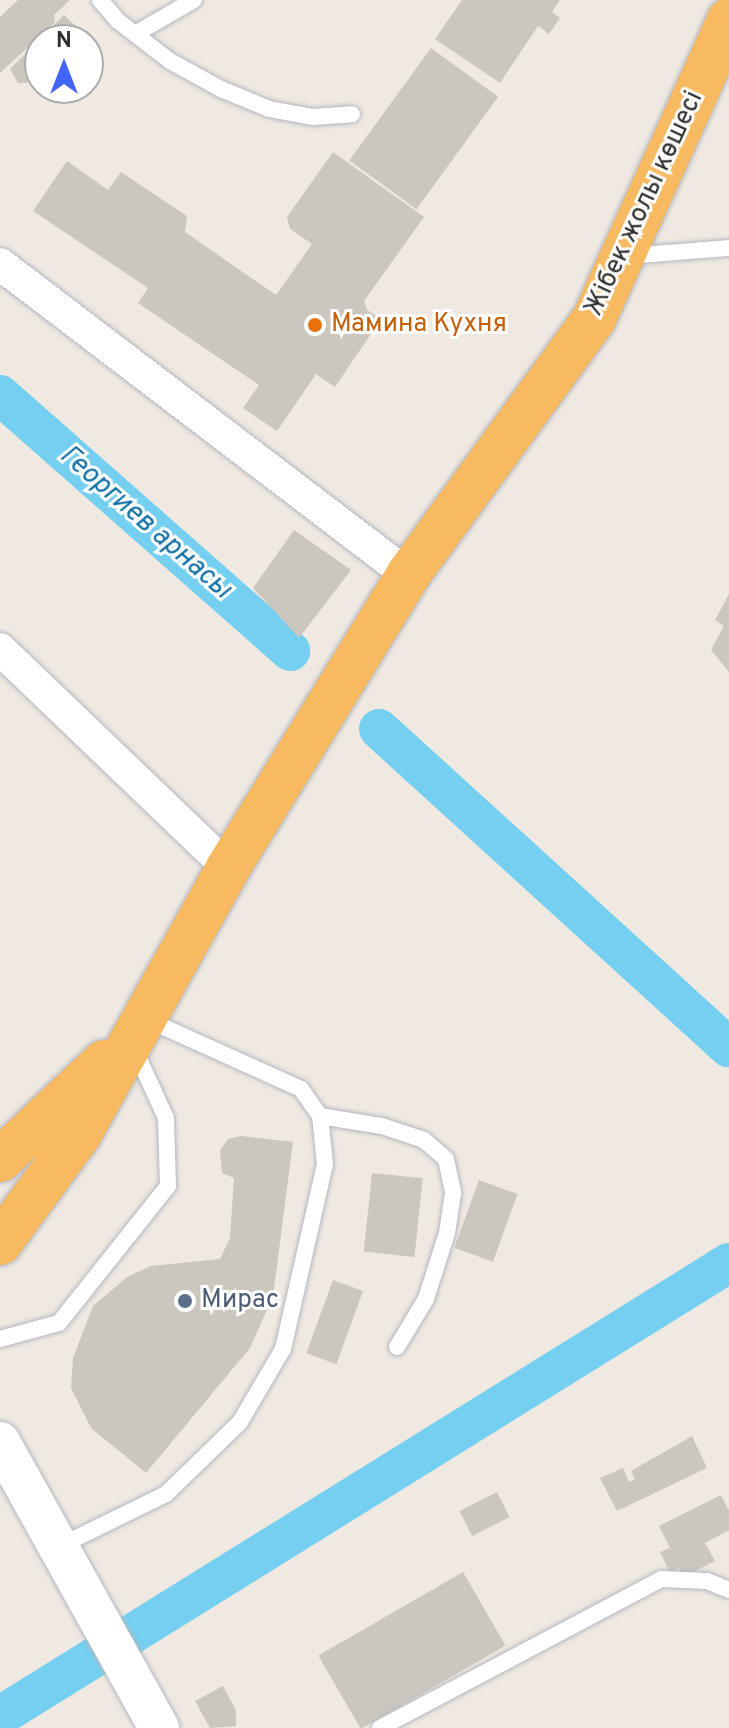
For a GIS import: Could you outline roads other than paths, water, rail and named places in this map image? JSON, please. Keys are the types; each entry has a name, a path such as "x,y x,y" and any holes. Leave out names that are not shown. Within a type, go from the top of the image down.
{"highway":[{"name":"Жібек жолы көшесі","path":"136,1028 228,868 408,575 594,319 729,20"},
{"path":"0,1160 136,1028"},
{"path":"0,1243 79,1135 136,1028"}],"street":[{"path":"0,264 408,575"},
{"path":"0,649 228,868"},
{"path":"0,1442 159,1728"}],"lane":[{"path":"100,0 135,34 195,75 269,109 313,117 352,114"},
{"path":"135,34 194,0"},
{"path":"622,257 729,248"},
{"path":"64,1559 166,1494 240,1422 283,1349 325,1164 320,1116 301,1089 136,1028"},
{"path":"0,1339 59,1323 168,1186 166,1118 136,1028"},
{"path":"320,1116 382,1126 424,1140 446,1159 453,1193 447,1233 426,1299 397,1347"},
{"path":"380,1728 662,1579 707,1581 729,1590"}],"waterway":[{"name":"Георгиев арнасы","path":"0,395 290,651"},
{"path":"379,729 729,1047"},
{"path":"0,1716 729,1263"}],"place":[{"name":"Мамина Кухня","path":"315,325"},
{"name":"Мирас","path":"185,1301"}]}
